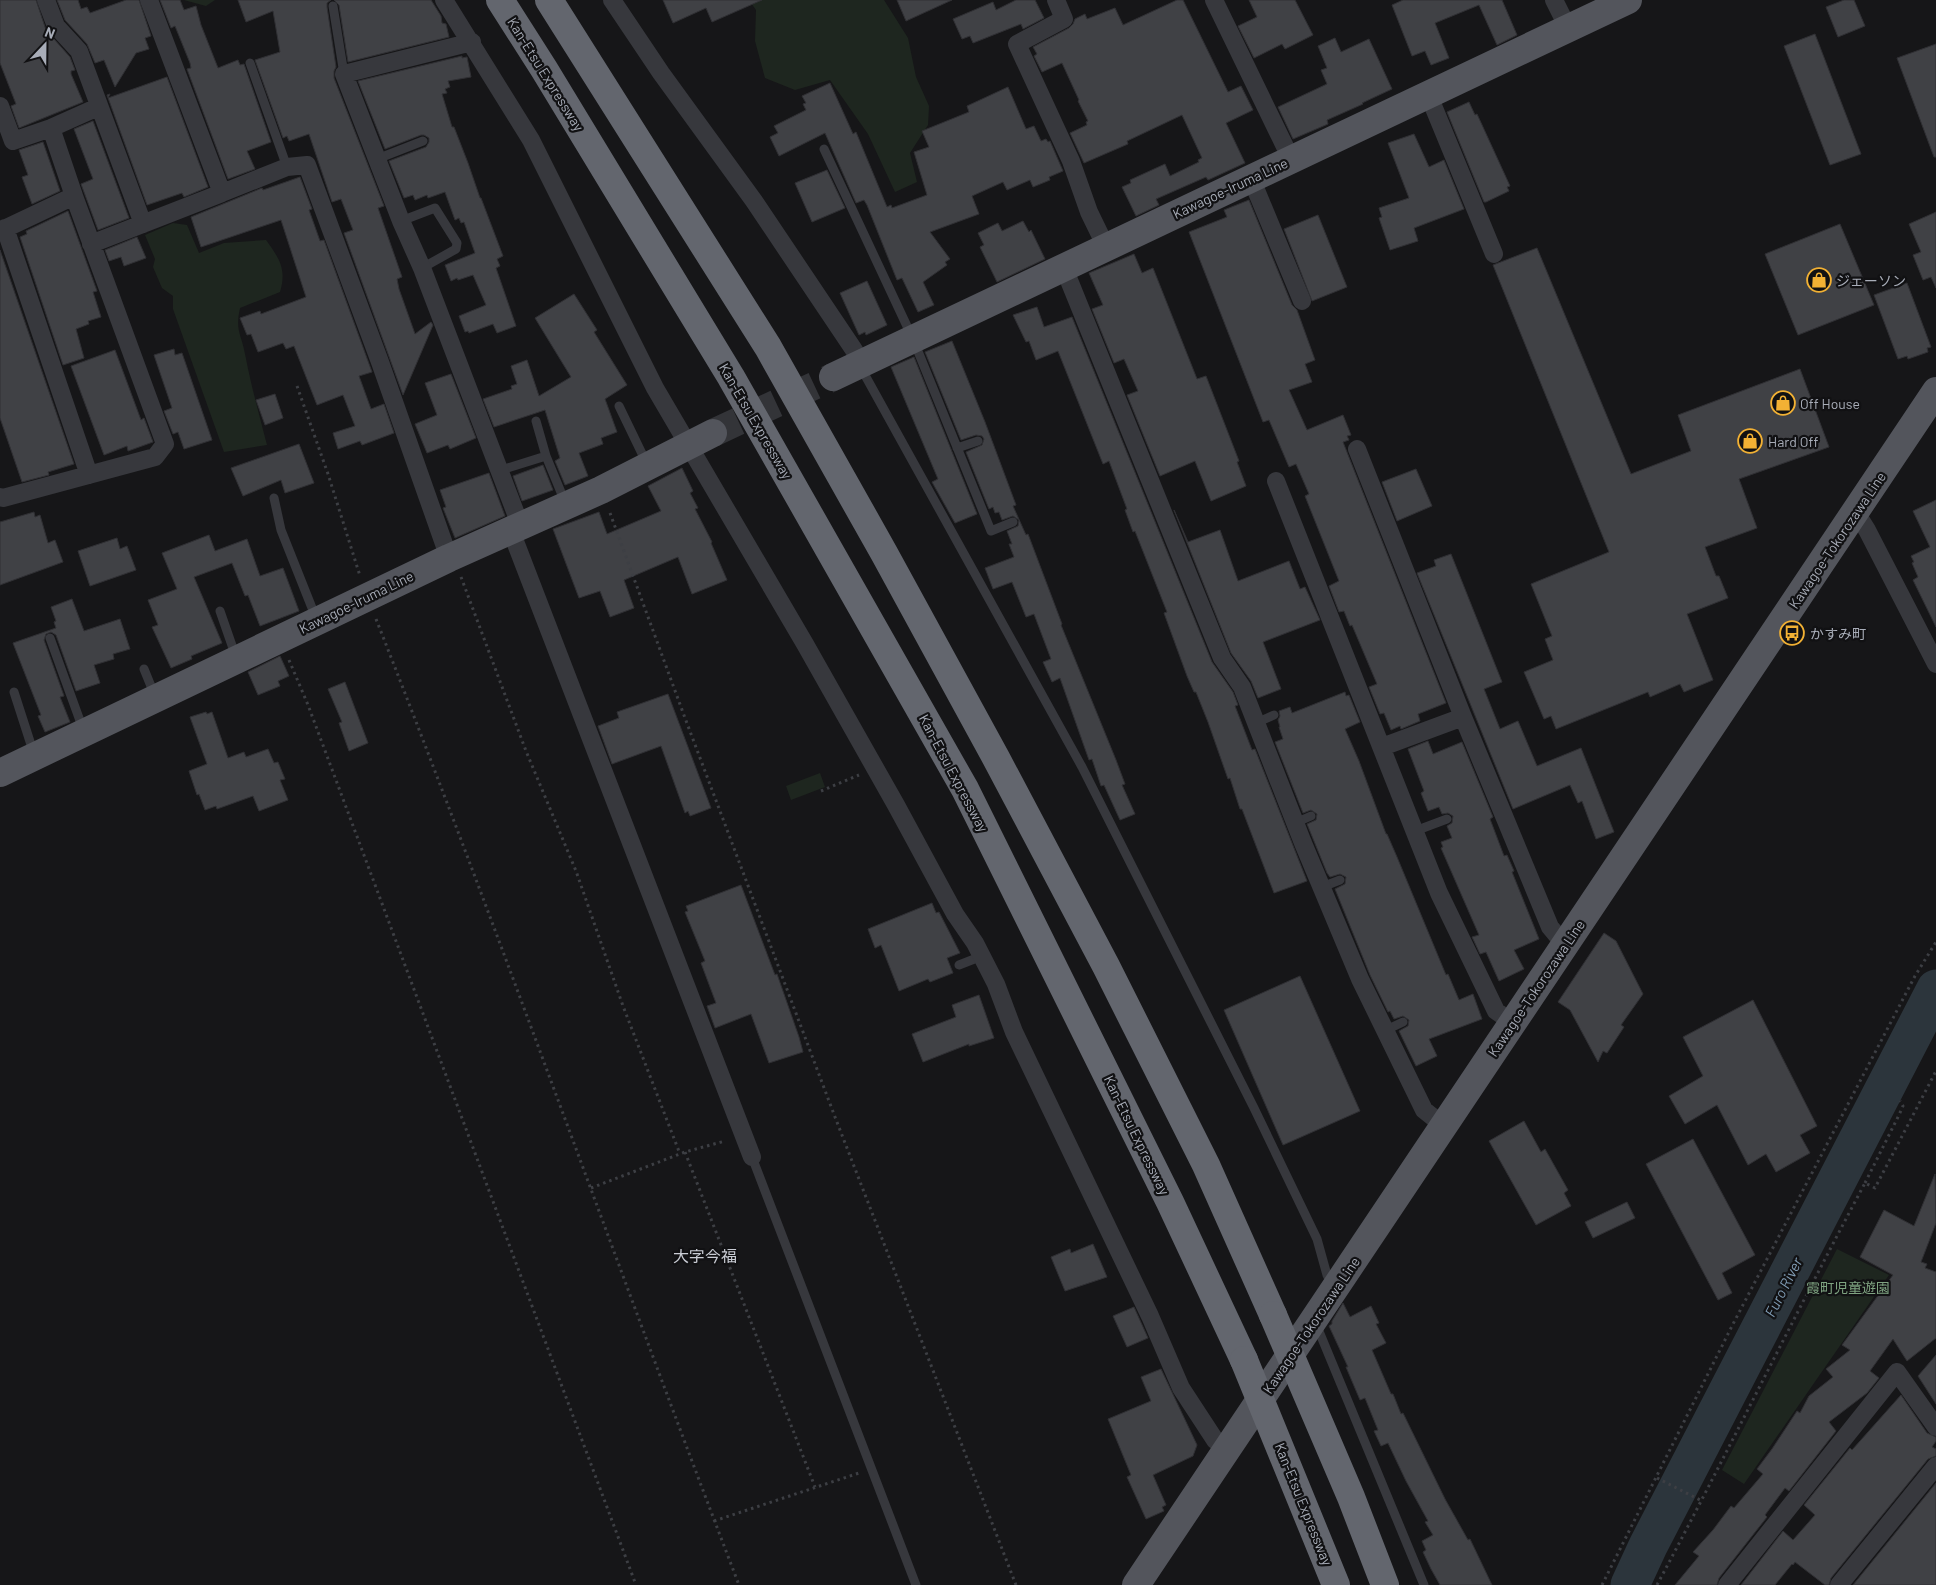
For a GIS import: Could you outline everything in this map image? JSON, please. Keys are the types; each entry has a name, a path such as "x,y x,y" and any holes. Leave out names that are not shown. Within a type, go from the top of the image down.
{"highway":[{"name":"Kan-Etsu Expressway","path":"500,0 549,77 731,377 965,789 1170,1202 1244,1360 1336,1585"},
{"path":"549,0 768,346 884,553 1106,966 1206,1165 1351,1497 1384,1585"}],"main road":[{"name":"Kawagoe-Iruma Line","path":"833,377 860,366 1106,247 1429,96 1628,0"},
{"name":"Kawagoe-Tokorozawa Line","path":"1136,1585 1936,391"},
{"name":"Kawagoe-Iruma Line","path":"0,773 451,557 601,490 688,444 713,433"}],"street":[{"path":"46,0 56,26 79,51 98,107 143,224"},
{"path":"149,0 222,193"},
{"path":"444,0 472,42 531,140 655,388 742,534 876,768 955,914 982,956 996,984 1014,1032 1150,1316 1181,1388 1215,1440 1226,1450"},
{"path":"612,0 661,72 754,201 854,350 860,366"},
{"path":"1056,0 1064,19 1017,44 1057,130 1089,212 1106,247"},
{"path":"1214,0 1291,159"},
{"path":"1554,0 1568,28"},
{"path":"472,42 344,74 401,221 422,268 498,470 516,529 752,1157"},
{"path":"1429,96 1494,254"},
{"path":"0,106 13,141 50,128 98,107"},
{"path":"0,497 3,498 155,457 165,444 50,128"},
{"path":"91,244 287,167 307,165 451,557"},
{"path":"1251,178 1302,301"},
{"path":"74,196 3,229 89,475"},
{"path":"1064,268 1222,658 1242,687 1256,723 1303,819 1322,887 1360,979 1424,1110 1444,1126"},
{"path":"1357,449 1463,717 1550,927 1565,945"},
{"path":"1276,481 1440,893 1496,1011 1513,1023"},
{"path":"1853,515 1862,522 1867,530 1936,664"},
{"path":"1382,747 1463,717"},
{"path":"1727,1585 1897,1372 1936,1427"},
{"path":"1839,1585 1936,1466"}],"lane":[{"path":"333,6 344,74"},
{"path":"250,62 287,167"},
{"path":"377,159 423,141"},
{"path":"824,148 913,339 991,531 1013,522"},
{"path":"401,221 435,208 457,243 456,249 422,268"},
{"path":"860,366 1082,767 1317,1238 1327,1275 1335,1289"},
{"path":"619,406 648,466"},
{"path":"536,421 546,456 566,505"},
{"path":"957,448 978,440"},
{"path":"498,470 546,456"},
{"path":"274,498 281,530 317,621"},
{"path":"220,611 237,659"},
{"path":"50,638 84,732"},
{"path":"144,669 156,698"},
{"path":"14,692 35,756"},
{"path":"1256,723 1274,715"},
{"path":"1415,830 1448,819"},
{"path":"1322,887 1340,880"},
{"path":"959,965 982,956"},
{"path":"1386,1030 1403,1022"},
{"path":"752,1157 916,1585"},
{"path":"1314,1318 1424,1585"}],"path":[{"path":"297,386 328,474 367,597 413,714 739,1585"},
{"path":"601,490 846,1144 1016,1585"},
{"path":"451,557 526,751 576,871 623,1006 815,1487"},
{"path":"280,639 315,724 636,1585"},
{"path":"821,791 876,768"},
{"path":"1602,1585 1733,1324 1915,976 1936,942"},
{"path":"1865,1184 1875,1188 1936,1071"},
{"path":"1657,1585 1702,1501 1807,1292 1865,1184 1903,1106 1900,1101"},
{"path":"591,1188 683,1153 745,1136"},
{"path":"714,1521 871,1469"},
{"path":"1657,1478 1702,1501"}],"green space":[{"path":"184,0 215,0 206,6"},
{"path":"749,0 884,0 908,38 916,77 929,106 928,125 910,153 917,182 895,192 868,134 830,80 795,90 765,78 755,41 756,10"},
{"path":"173,223 187,225 199,253 224,243 266,240 275,252 283,277 280,292 240,308 238,322 252,388 267,445 224,452 173,309 173,296 162,288 153,267 155,259 145,235"},
{"path":"820,773 825,787 791,800 786,786"},
{"name":"霞町児童遊園","path":"1837,1249 1889,1275 1744,1484 1722,1470"}],"building":[{"path":"0,0 36,0 46,30 70,57 75,70 71,71 71,74 83,102 19,128 11,106 16,104 0,63"},
{"path":"57,0 78,0 81,9 87,7 90,13 126,0 139,0 151,36 145,38 149,49 136,53 115,87 104,60 95,63 87,44 65,20"},
{"path":"160,0 180,0 184,10 196,6 201,25 218,68 238,60 240,65 244,64 271,142 247,151 255,169 228,179 187,69 191,68 190,63 175,26 171,28"},
{"path":"238,0 331,0 327,3 327,7 336,67 334,78 384,206 378,208 402,277 397,279 399,289 415,334 431,322 433,325 403,395 344,233 353,230 341,199 332,202 309,134 289,141 287,136 283,138 255,60 280,52 273,11 246,22"},
{"path":"334,0 431,0 441,16 442,23 446,24 449,37 348,62 339,5"},
{"path":"663,0 762,0 712,22 706,8 673,23"},
{"path":"897,0 952,0 906,21"},
{"path":"1016,0 1035,0 1044,18 1023,29 1021,24 973,43 970,36 962,39 953,19 993,2 996,10"},
{"path":"1177,0 1183,0 1228,92 1241,86 1253,110 1226,123 1245,163 1208,180 1206,177 1156,199 1159,205 1136,216 1122,187 1131,183 1130,180 1165,164 1170,176 1199,162 1198,160 1202,158 1182,115 1127,141 1128,144 1084,163 1070,133 1087,125 1086,122 1088,121 1079,100 1062,63 1042,72 1034,56 1037,54 1033,47 1069,28 1075,19 1085,14 1087,19 1115,8 1123,25"},
{"path":"1249,0 1295,0 1313,35 1285,49 1282,44 1254,58 1238,26 1257,17"},
{"path":"1403,0 1502,0 1517,35 1497,45 1479,5 1435,23 1449,58 1431,65 1425,51 1412,56 1392,5"},
{"path":"1844,0 1854,0 1865,26 1838,37 1826,7"},
{"path":"1815,34 1861,154 1830,165 1784,46"},
{"path":"1335,38 1341,52 1369,39 1392,89 1327,120 1328,124 1293,139 1278,107 1327,84 1321,70 1327,68 1318,46"},
{"path":"1936,44 1936,157 1934,157 1897,58"},
{"path":"462,56 462,58 467,57 471,77 448,81 450,87 445,89 447,93 442,94 452,127 454,127 503,256 497,259 500,266 496,268 516,326 497,333 493,324 469,333 468,331 465,332 459,316 486,305 473,275 451,281 445,265 475,253 464,222 461,223 459,218 455,220 445,192 428,198 427,195 415,200 413,195 404,198 389,161 426,147 429,138 421,135 385,149 358,81"},
{"path":"167,77 208,187 184,197 182,193 147,205 108,98"},
{"path":"830,83 853,134 856,132 887,207 891,205 892,208 927,195 914,152 929,147 922,131 969,112 967,106 1008,87 1026,129 1034,126 1041,141 1046,139 1048,142 1050,141 1063,171 1049,177 1050,180 1033,187 1030,180 1007,190 1003,182 972,196 979,214 930,232 950,259 945,262 947,265 923,282 934,305 918,312 902,278 897,280 867,205 864,200 856,203 825,133 779,156 770,137 778,133 774,126 806,110 803,104 806,103 802,96"},
{"path":"1469,102 1475,115 1477,114 1510,186 1507,187 1509,191 1486,202 1484,202 1447,112"},
{"path":"93,121 129,218 98,230 81,184 93,179 74,129"},
{"path":"1414,134 1429,167 1444,160 1464,209 1414,228 1418,241 1390,250 1379,218 1382,217 1379,208 1409,198 1388,143"},
{"path":"43,142 60,191 32,204 22,177 28,175 19,150"},
{"path":"827,170 845,208 812,222 795,183"},
{"path":"300,177 312,209 309,210 320,241 324,240 372,372 359,376 371,409 384,404 394,433 362,445 360,441 338,449 333,433 355,426 343,395 317,405 294,346 286,349 283,343 258,352 251,334 247,335 240,318 260,311 261,314 306,297 281,220 201,247 191,217 262,188 263,190"},
{"path":"1249,200 1292,305 1297,310 1315,360 1305,364 1312,382 1289,390 1307,430 1343,415 1351,435 1347,436 1349,440 1343,442 1446,703 1418,714 1420,721 1401,729 1400,726 1391,730 1384,713 1380,714 1369,687 1377,684 1352,625 1350,626 1344,611 1339,612 1329,586 1339,581 1305,496 1309,494 1296,464 1289,467 1269,420 1263,422 1189,232 1227,217 1224,210"},
{"path":"68,211 97,291 93,292 101,317 88,321 89,324 76,329 84,358 63,365 20,237 27,234 26,231"},
{"path":"1936,212 1936,288 1931,277 1923,280 1913,255 1921,252 1909,224"},
{"path":"1318,215 1347,287 1312,301 1284,229"},
{"path":"1023,221 1029,232 1031,230 1045,259 997,282 980,247 984,245 978,233 998,223 1002,231"},
{"name":"ジェーソン","path":"1840,224 1874,305 1798,335 1765,254"},
{"path":"137,237 146,258 124,266 121,257 109,261 105,250"},
{"path":"1537,248 1631,474 1691,451 1678,415 1800,369 1829,447 1739,479 1757,528 1705,547 1716,576 1719,576 1728,598 1687,614 1713,680 1684,692 1680,684 1650,697 1648,692 1556,729 1551,716 1544,719 1524,672 1553,660 1545,639 1552,636 1531,584 1609,552 1493,265"},
{"path":"0,250 74,464 48,472 49,475 22,482 0,418"},
{"path":"1134,254 1142,273 1153,268 1197,379 1206,376 1239,461 1237,462 1246,486 1211,501 1195,461 1160,476 1127,395 1138,391 1124,359 1114,363 1092,309 1103,305 1089,273"},
{"path":"867,281 887,325 866,335 865,332 859,335 840,293"},
{"path":"1907,283 1931,347 1927,348 1928,352 1908,359 1907,356 1898,359 1874,295"},
{"path":"574,294 597,330 594,332 627,385 605,399 617,432 601,438 603,444 579,453 588,476 565,485 555,461 560,458 545,410 494,427 483,399 512,389 511,386 517,384 511,366 527,360 539,396 571,377 535,318"},
{"path":"1037,307 1044,327 1072,317 1212,662 1233,692 1238,705 1235,706 1252,750 1255,749 1307,881 1274,893 1242,809 1240,809 1230,778 1228,779 1196,692 1194,692 1187,676 1164,613 1167,612 1135,531 1133,532 1125,510 1127,509 1109,461 1103,464 1058,351 1036,360 1029,341 1026,342 1013,315"},
{"path":"952,341 1016,505 1013,506 1026,535 1028,534 1061,625 1125,784 1122,785 1135,814 1120,820 1104,785 1101,786 1092,759 1089,760 1060,678 1052,682 1043,662 1051,659 1034,614 1026,617 1012,582 993,589 985,568 1014,557 1007,531 1018,526 1019,520 1013,516 1002,520 999,512 995,513 993,507 989,509 966,452 982,445 984,439 982,436 976,435 961,440 925,352"},
{"path":"174,349 175,355 182,353 212,440 184,449 178,432 173,434 164,411 172,408 154,355"},
{"path":"115,350 141,420 144,418 153,442 128,451 127,446 104,455 71,366"},
{"path":"914,357 977,514 955,523 932,482 938,479 891,367"},
{"path":"451,374 476,438 450,449 448,445 427,453 415,424 437,415 425,383"},
{"path":"275,394 283,418 265,425 256,400"},
{"path":"299,444 314,483 285,493 281,480 243,496 231,468"},
{"path":"543,465 553,490 522,501 513,476"},
{"path":"682,468 693,491 690,493 698,508 695,509 712,542 727,580 692,594 678,557 624,580 634,608 610,617 600,591 579,598 553,529 599,512 607,534 661,511 648,486"},
{"path":"1416,469 1432,506 1397,521 1382,482"},
{"path":"489,473 505,516 455,538 443,508 446,507 440,490"},
{"path":"1936,500 1936,627 1913,580 1918,577 1911,556 1930,547 1913,511"},
{"path":"1174,510 1188,542 1220,530 1238,581 1289,561 1300,589 1305,587 1320,620 1263,642 1281,689 1258,698 1251,681 1231,653"},
{"path":"34,512 35,517 40,515 48,543 55,540 63,562 0,585 0,522"},
{"path":"209,535 215,551 247,539 260,576 283,568 299,611 260,626 248,595 245,596 232,563 194,577 222,643 191,656 192,659 171,668 152,627 158,625 148,600 177,589 162,553"},
{"path":"117,538 120,549 127,546 136,570 90,586 78,551"},
{"path":"1451,554 1502,682 1484,689 1500,729 1518,721 1537,766 1581,748 1614,832 1596,839 1582,801 1578,803 1570,785 1513,809 1417,573 1436,566 1434,560"},
{"path":"72,599 84,631 120,619 130,649 113,654 114,659 94,665 100,683 76,691 56,635 51,632 46,634 44,640 64,696 60,697 70,722 45,732 38,716 41,715 13,643 56,628 54,622 56,621 51,607"},
{"path":"280,656 289,676 278,681 280,686 258,695 248,672"},
{"path":"345,682 368,743 349,751 339,723 342,722 328,689"},
{"path":"1345,692 1346,696 1349,695 1360,722 1345,729 1386,834 1446,975 1448,974 1459,1000 1473,994 1482,1019 1429,1039 1437,1056 1416,1066 1399,1031 1408,1026 1409,1020 1403,1016 1394,1019 1390,1011 1388,1012 1370,975 1335,889 1345,884 1346,877 1340,874 1330,877 1327,873 1307,824 1316,820 1317,814 1311,810 1303,813 1275,742 1283,739 1278,720 1280,716 1279,711 1290,707 1292,713"},
{"path":"668,694 711,808 690,816 688,811 685,813 661,746 612,764 598,726 619,718 617,712"},
{"path":"206,712 207,714 212,712 228,758 244,752 246,757 268,749 274,763 278,762 285,779 280,780 288,800 259,811 253,796 217,809 216,806 205,810 199,794 197,795 189,771 207,764 190,717"},
{"path":"1428,741 1433,754 1462,742 1493,817 1490,819 1504,856 1507,855 1514,871 1512,872 1539,939 1514,950 1524,969 1499,981 1486,952 1480,954 1472,937 1479,935 1441,848 1443,847 1441,842 1452,838 1447,826 1452,823 1453,816 1448,813 1442,814 1439,807 1428,811 1421,793 1424,791 1408,749"},
{"path":"741,885 775,975 777,974 803,1052 769,1063 751,1014 715,1028 707,1006 716,1003 701,963 705,961 685,912 688,911 686,906"},
{"path":"932,903 936,913 939,912 960,953 947,958 953,973 930,982 928,979 899,991 881,945 875,948 868,929"},
{"path":"1604,933 1616,941 1643,994 1621,1025 1624,1027 1607,1053 1603,1051 1598,1062 1570,1010 1558,1002"},
{"path":"1300,976 1360,1111 1283,1145 1224,1010"},
{"path":"979,995 994,1038 969,1046 969,1044 923,1062 912,1034 956,1017 952,1005"},
{"path":"1753,1000 1817,1126 1800,1135 1810,1153 1776,1172 1766,1154 1748,1165 1717,1105 1685,1124 1669,1096 1703,1076 1683,1037"},
{"path":"1524,1121 1541,1152 1545,1149 1568,1190 1564,1193 1571,1206 1536,1225 1489,1141"},
{"path":"1693,1139 1755,1255 1722,1273 1732,1293 1718,1300 1646,1164"},
{"path":"1935,1174 1936,1223 1921,1262 1927,1264 1925,1268 1936,1272 1936,1338 1907,1361 1893,1339 1870,1371 1879,1378 1867,1393 1829,1422 1836,1431 1789,1491 1785,1488 1765,1515 1767,1517 1719,1578 1717,1585 1675,1585 1699,1556 1693,1552 1731,1506 1734,1508 1763,1474 1757,1469 1797,1411 1800,1413 1809,1396 1833,1377 1826,1369 1850,1350 1842,1345 1893,1275 1860,1257 1884,1210 1914,1226"},
{"path":"1627,1202 1635,1218 1593,1238 1585,1222"},
{"path":"1093,1244 1107,1277 1065,1291 1051,1257 1070,1249 1071,1253"},
{"path":"1343,1303 1350,1317 1371,1306 1379,1323 1376,1324 1386,1343 1372,1350 1391,1394 1393,1394 1401,1414 1403,1413 1445,1499 1468,1540 1470,1539 1492,1585 1440,1585 1431,1569 1423,1552 1426,1550 1422,1541 1433,1535 1425,1522 1428,1521 1388,1443 1381,1446 1374,1431 1378,1430 1365,1398 1360,1400 1346,1367 1348,1367 1329,1326 1332,1324"},
{"path":"1134,1307 1148,1338 1127,1347 1113,1316"},
{"path":"1936,1355 1936,1404 1918,1376"},
{"path":"1161,1369 1197,1445 1193,1456 1153,1475 1166,1505 1162,1507 1164,1511 1146,1519 1127,1477 1131,1475 1108,1419 1151,1401 1141,1377"},
{"path":"1901,1395 1927,1433 1936,1437 1932,1447 1936,1449 1936,1456 1928,1459 1831,1578 1829,1585 1825,1585 1795,1562 1775,1585 1741,1585 1783,1531 1793,1540 1815,1515 1804,1505 1850,1448 1852,1450"},
{"path":"1936,1483 1936,1585 1853,1585"}],"waterway":[{"name":"Furo River","path":"1630,1585 1648,1546 1936,989"}],"tunnel":[{"path":"713,433 833,377"}],"place":[{"name":"ジェーソン","path":"1819,280"},
{"name":"Off House","path":"1783,403"},
{"name":"Hard Off","path":"1750,441"},
{"name":"かすみ町","path":"1792,633"}],"district":[{"name":"大字今福","path":"705,1255"}]}
